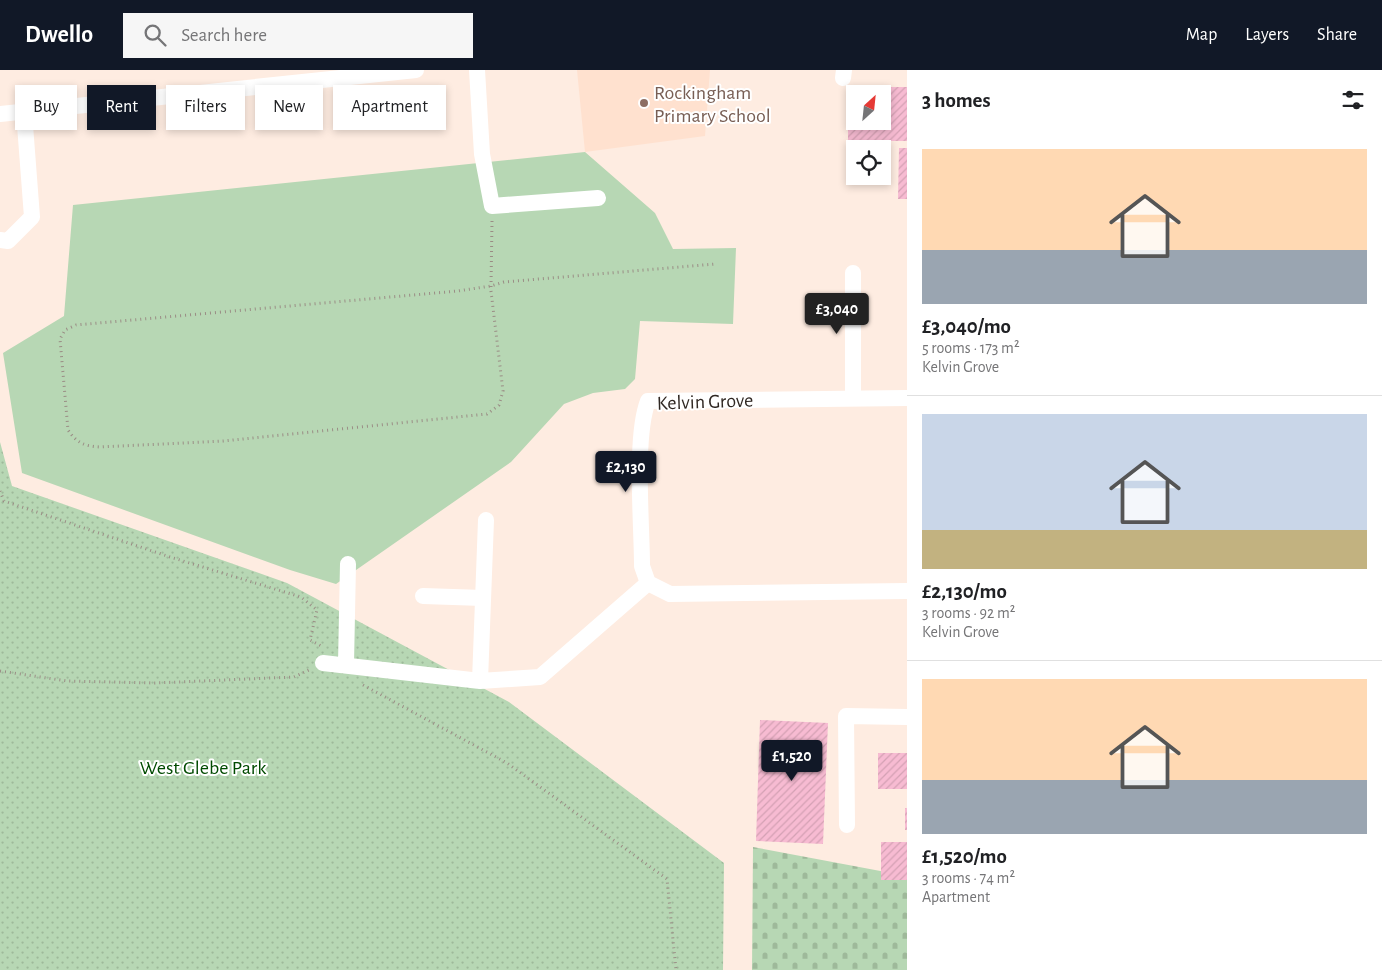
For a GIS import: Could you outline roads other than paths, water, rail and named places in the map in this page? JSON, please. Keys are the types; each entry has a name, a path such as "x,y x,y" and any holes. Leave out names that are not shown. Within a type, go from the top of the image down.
{"street":[{"path":"77,106 416,70"},
{"path":"477,70 482,154 492,206 598,198"},
{"path":"0,114 15,113"},
{"path":"0,240 8,242 32,217 25,130"},
{"path":"853,273 853,397"},
{"name":"Kelvin Grove","path":"648,584 642,566 641,450 644,412 648,401 853,397 907,398"},
{"path":"480,681 486,520"},
{"path":"346,664 348,564"},
{"path":"323,663 346,664 480,681 540,677 648,584 670,594 907,591"},
{"path":"423,596 483,598"},
{"path":"847,825 846,716 907,716"}],"place":[{"name":"Rockingham Primary School","path":"644,103"}],"park label":[{"name":"West Glebe Park","path":"203,767"}]}
